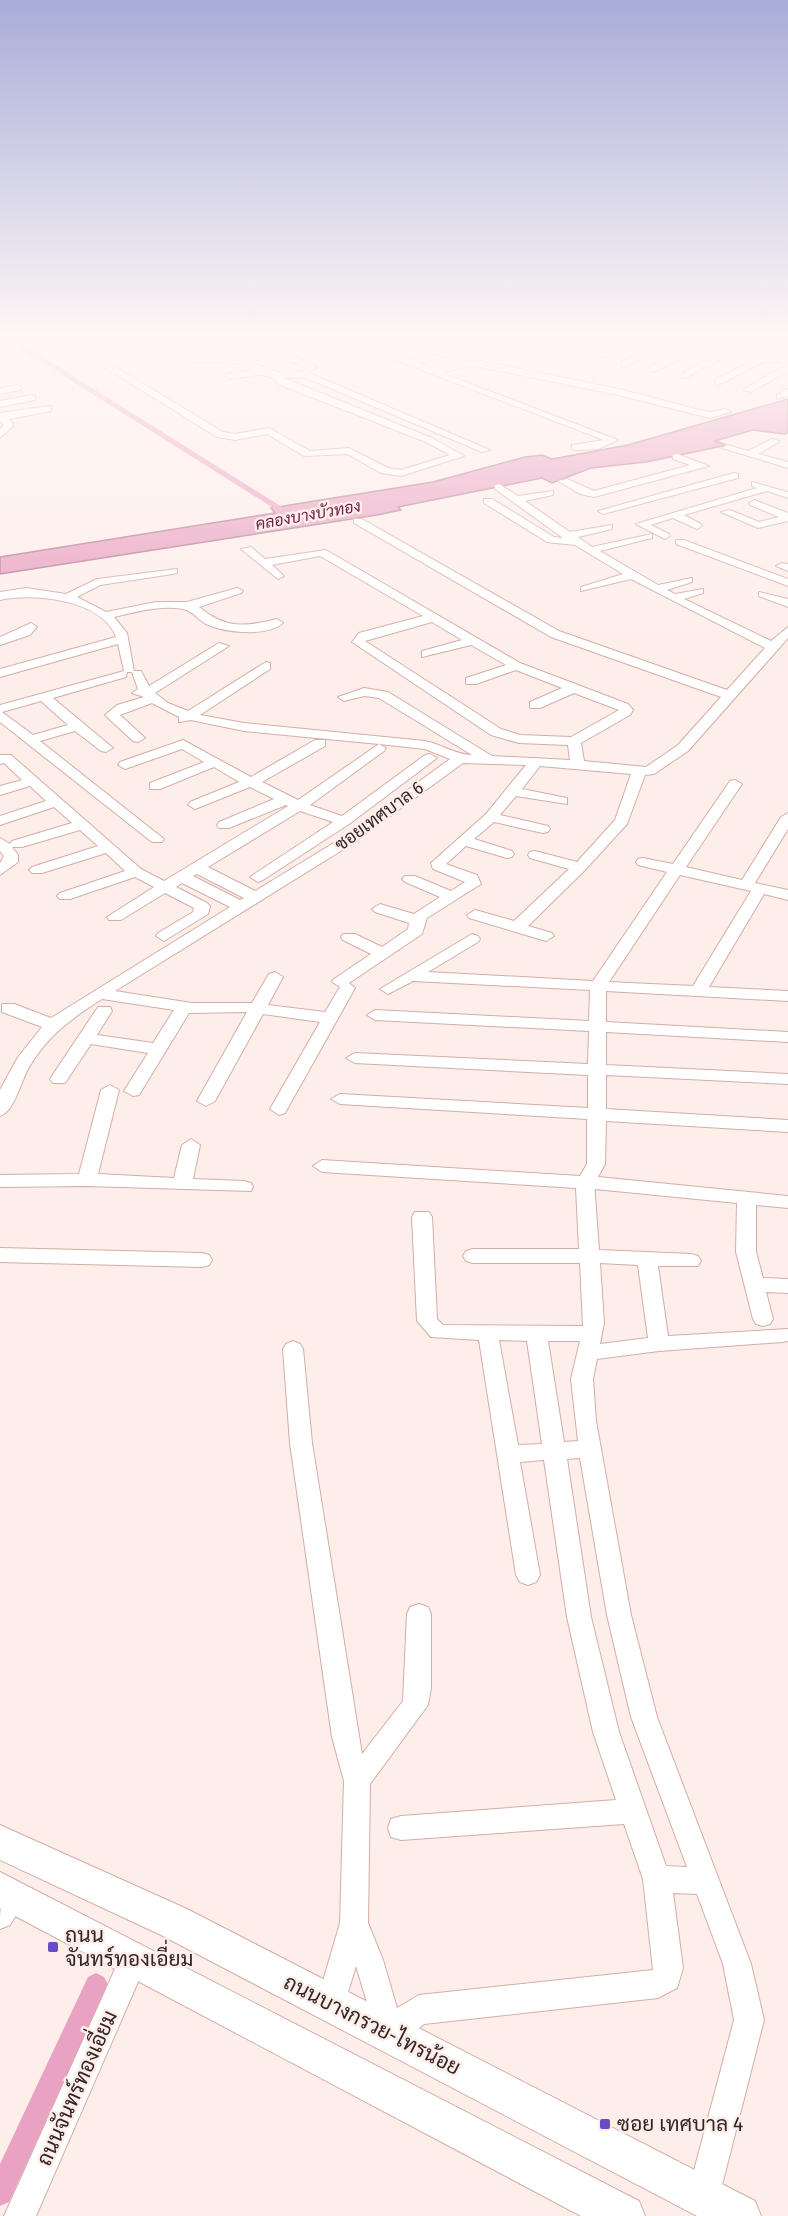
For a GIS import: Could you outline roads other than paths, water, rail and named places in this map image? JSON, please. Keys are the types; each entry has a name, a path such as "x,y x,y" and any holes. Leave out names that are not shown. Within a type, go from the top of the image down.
{"main road":[{"name":"ถนนบางกรวย-ไทรน้อย","path":"0,1842 174,1922 331,2005 596,2139 740,2216"},
{"path":"5,1900 134,1959 624,2216"}],"street":[{"path":"288,442 308,454 349,451 391,472 401,472 459,456 434,442"},
{"path":"467,442 485,450"},
{"path":"575,447 598,446 607,442"},
{"path":"750,454 772,442"},
{"path":"763,447 726,444 788,465"},
{"path":"677,457 788,495"},
{"path":"736,462 754,468 771,460"},
{"path":"562,481 589,494 622,488 701,465"},
{"path":"666,476 724,501 731,509 758,525 788,523"},
{"path":"603,512 734,476"},
{"path":"529,487 502,490 574,539 656,589 772,646"},
{"path":"622,488 650,499 697,526"},
{"path":"665,536 641,524 767,488"},
{"path":"516,500 549,493"},
{"path":"488,501 551,540 574,539 608,527"},
{"path":"754,503 788,523"},
{"path":"358,521 555,634 729,695"},
{"path":"592,550 648,536"},
{"path":"680,542 785,574"},
{"path":"247,549 278,576"},
{"path":"262,563 320,552 435,617 471,641 516,666 627,710 574,741 519,739 496,732 358,642 363,636 435,617"},
{"path":"138,560 151,576"},
{"path":"69,597 96,582 151,576 173,571"},
{"path":"585,589 633,575"},
{"path":"656,589 688,580"},
{"path":"0,586 15,592 69,597 86,603 119,629 129,673 146,696 185,718 213,727 230,726 425,745 492,762 580,772 650,771 661,764 703,728 729,695 788,631"},
{"path":"104,616 148,606 188,606 237,591"},
{"path":"675,598 699,591"},
{"path":"0,596 15,592"},
{"path":"763,594 788,603"},
{"path":"188,606 209,621 227,628 243,630 277,623"},
{"path":"0,641 26,632 31,627"},
{"path":"0,673 122,639"},
{"path":"426,654 471,641"},
{"path":"138,738 112,715 146,696 223,646"},
{"path":"185,718 266,666"},
{"path":"471,681 516,666"},
{"path":"0,709 129,673"},
{"path":"534,705 573,688"},
{"path":"344,697 364,692 383,695 448,733 461,754"},
{"path":"43,696 106,748"},
{"path":"0,716 33,739 157,839"},
{"path":"33,739 77,726"},
{"path":"574,741 580,772"},
{"path":"195,805 250,782 320,743"},
{"path":"125,765 183,744 292,803 344,821"},
{"path":"115,917 197,868 292,803 379,748"},
{"name":"ซอยเทศบาล 6","path":"0,1110 12,1080 34,1044 53,1025 102,1002 242,907 347,841 461,754"},
{"path":"0,760 6,758 136,872 203,909 200,914 164,936"},
{"path":"258,877 344,821 429,758"},
{"path":"155,786 215,762"},
{"path":"380,909 417,920 468,889 474,881 445,870 438,866 438,863 491,817 534,765"},
{"path":"517,927 580,867 622,821 639,772"},
{"path":"0,791 32,781"},
{"path":"703,2198 748,2020 737,1965 644,1717 619,1615 591,1449 582,1379 590,1343 589,1256 585,1196 586,1182 596,1164 598,986 735,784"},
{"path":"513,791 562,801"},
{"path":"0,821 56,802"},
{"path":"224,825 292,803"},
{"path":"491,817 543,829"},
{"path":"698,991 788,817"},
{"path":"17,844 82,825"},
{"path":"464,841 507,854"},
{"path":"0,842 11,855 11,862 0,870"},
{"path":"37,870 108,848"},
{"path":"535,855 580,867"},
{"path":"643,862 788,895"},
{"path":"197,868 257,898"},
{"path":"65,896 136,872"},
{"path":"182,877 242,907"},
{"path":"410,879 452,897"},
{"path":"475,915 546,936"},
{"path":"279,1109 330,1018 343,985 416,931 417,920"},
{"path":"350,937 385,954"},
{"path":"388,990 472,939"},
{"path":"412,976 788,996"},
{"path":"206,1101 275,977"},
{"path":"59,1079 86,1038 102,1002 259,1009 330,1018"},
{"path":"133,1091 184,1007"},
{"path":"8,1008 53,1025"},
{"path":"375,1015 788,1037"},
{"path":"86,1038 158,1049"},
{"path":"355,1058 788,1079"},
{"path":"87,1180 110,1090"},
{"path":"340,1099 788,1126"},
{"path":"182,1184 191,1145"},
{"path":"322,1166 586,1182 788,1202"},
{"path":"0,1181 87,1180 244,1187"},
{"path":"747,1197 746,1252 763,1319"},
{"path":"422,1217 427,1321 438,1332 537,1335 590,1343 659,1344 782,1335"},
{"path":"0,1255 202,1260"},
{"path":"473,1256 589,1256 691,1262"},
{"path":"647,1260 659,1344"},
{"path":"754,1284 788,1286"},
{"path":"488,1334 510,1454 528,1575"},
{"path":"392,2035 406,2019 419,2010 658,1984 667,1978 669,1968 657,1880 606,1732 579,1617 537,1335"},
{"path":"292,1349 301,1443 345,1737 357,1781 354,1923 331,2005"},
{"path":"510,1454 591,1449"},
{"path":"357,1781 415,1705 418,1688 419,1614"},
{"path":"401,1827 634,1811"},
{"path":"657,1880 705,1881"},
{"path":"354,1923 369,1960 392,2035"},
{"name":"ถนนจันทร์ทองเอี่ยม","path":"20,2216 134,1959"}],"water":[{"name":"คลองบางบัวทอง","path":"637,442 719,442 727,445 646,462 591,468 552,483 542,478 398,507 401,510 377,515 0,574 0,557 275,513 271,508 433,482 525,457 542,455 552,459"}],"waterway":[{"name":"คลองบางบัวทอง","path":"175,442 294,517"},
{"path":"0,2193 96,1985"}],"place":[{"name":"ถนน จันทร์ทองเอี่ยม","path":"53,1947"},
{"name":"ซอย เทศบาล 4","path":"605,2124"}]}
